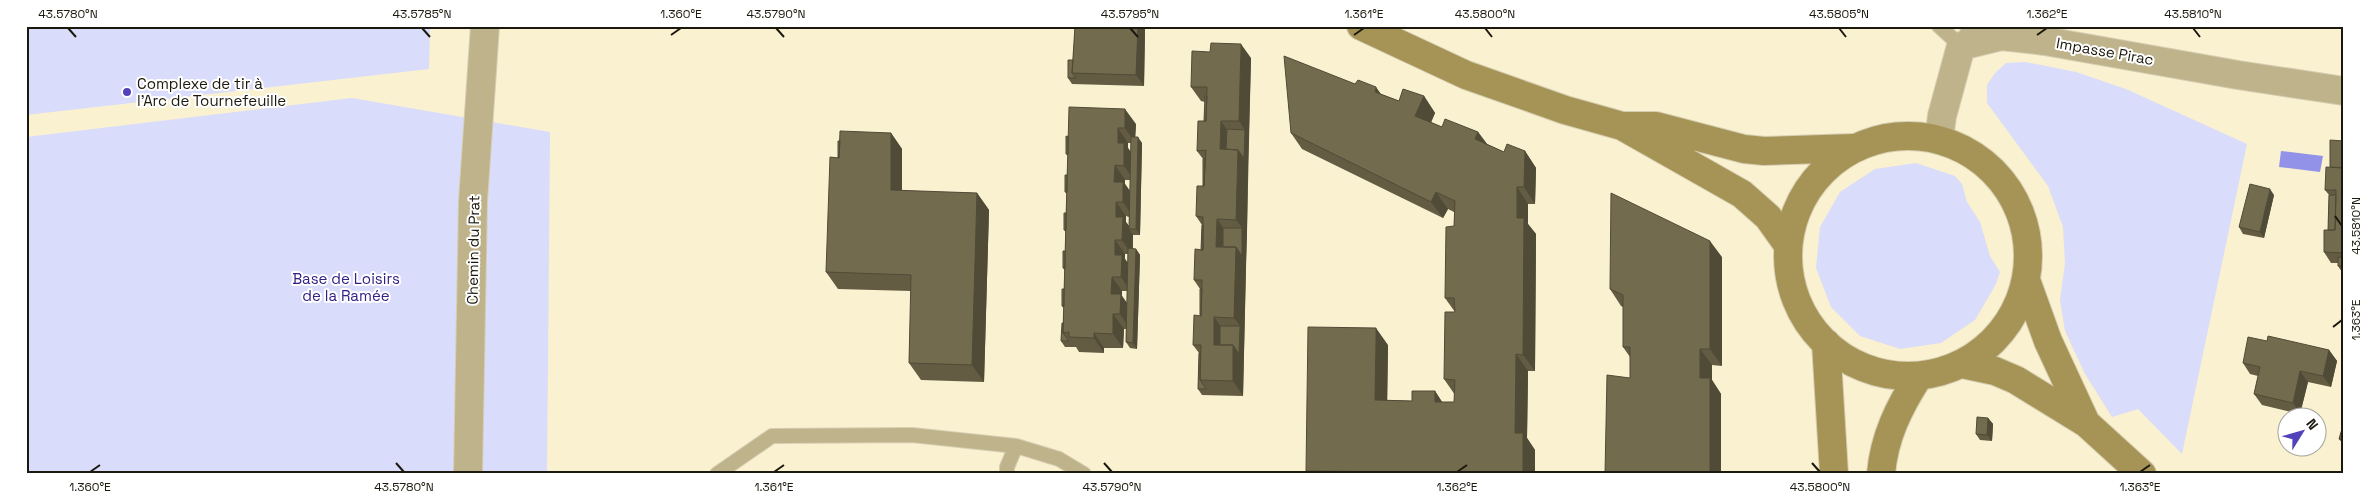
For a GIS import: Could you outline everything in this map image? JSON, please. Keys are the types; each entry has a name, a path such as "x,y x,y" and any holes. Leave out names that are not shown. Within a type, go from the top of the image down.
{"main road":[{"path":"1361,26 1466,75 1565,110 1622,126 1742,194 1768,217 1788,245"},
{"path":"1622,126 1656,126 1744,149 1764,151 1798,152 1854,148 1891,137 1910,135 1939,139 1969,152 2009,189 2022,215 2028,242 2026,280 2018,307 2004,330 1985,349 1962,364 1941,372 1919,376 1885,374 1853,363 1826,343 1804,315 1790,281 1788,245 1795,215 1809,188 1829,165 1854,148"},
{"path":"2026,280 2048,341 2086,424"},
{"path":"1826,343 1834,474"},
{"path":"1962,364 1995,371 2016,380 2086,424 2142,474"},
{"path":"1881,474 1883,452 1898,408 1919,376"}],"street":[{"name":"Chemin du Prat","path":"468,474 473,201 485,26"},
{"name":"Impasse Pirac","path":"1965,36 2002,36 2045,41 2238,75 2344,91"},
{"path":"1939,139 1942,116 1965,36"}],"lane":[{"path":"1939,26 1965,36"},
{"path":"716,474 772,436 912,435 1016,446 1059,459 1084,474"},
{"path":"1007,474 1007,467 1016,446"}],"green space":[{"name":"Complexe de tir à l'Arc de Tournefeuille","path":"26,26 430,26 429,69 26,115"},
{"path":"2025,62 2076,72 2126,89 2247,144 2182,454 2138,409 2112,417 2085,374 2065,331 2060,300 2065,263 2063,227 2048,186 1987,103 1987,85 1995,73 2006,63"},
{"name":"Base de Loisirs de la Ramée","path":"352,98 550,132 547,474 26,474 26,137"},
{"path":"1916,163 1955,176 1962,184 1967,202 1980,222 1990,256 2000,272 1996,284 1975,320 1941,343 1900,349 1860,336 1831,307 1816,268 1820,227 1840,192 1875,169"}],"shaded area":[{"path":"2281,151 2323,156 2320,172 2279,167"}],"building":[{"path":"1075,26 1138,26 1136,75 1072,73"},
{"path":"1211,43 1241,44 1239,121 1221,121 1220,149 1238,150 1236,220 1217,219 1216,247 1236,247 1234,318 1214,317 1214,345 1233,345 1233,381 1200,380 1201,345 1193,345 1194,315 1201,316 1202,280 1194,280 1195,249 1203,250 1203,217 1196,216 1197,186 1204,186 1206,150 1197,151 1198,121 1206,121 1207,87 1191,87 1192,51 1210,52"},
{"path":"1284,56 1355,84 1358,80 1376,87 1375,92 1399,101 1403,89 1424,96 1415,116 1442,127 1445,119 1478,132 1475,139 1504,152 1507,144 1525,151 1524,187 1517,187 1517,218 1524,218 1523,355 1516,354 1515,433 1523,433 1523,473 1306,471 1308,327 1376,328 1375,400 1412,401 1412,391 1435,391 1435,402 1454,402 1455,380 1444,379 1445,312 1455,312 1454,298 1445,298 1446,227 1454,226 1455,201 1436,192 1431,202 1291,133"},
{"path":"1068,60 1073,60 1072,73 1076,78 1068,78"},
{"path":"1205,96 1207,96 1206,121 1204,121"},
{"path":"1069,107 1125,109 1125,128 1118,128 1118,143 1124,143 1124,166 1115,165 1114,182 1123,182 1123,202 1116,202 1116,217 1123,217 1122,240 1115,240 1115,255 1122,255 1121,277 1112,277 1111,294 1121,294 1120,314 1113,314 1113,334 1094,333 1094,338 1069,337 1069,332 1063,333"},
{"path":"1227,129 1245,130 1244,158 1238,150 1226,149"},
{"path":"840,131 891,133 891,190 977,193 972,365 909,363 911,275 826,272 830,157 839,158"},
{"path":"1066,136 1068,137 1068,154 1066,154"},
{"path":"1131,137 1138,137 1136,229 1129,229"},
{"path":"2330,140 2344,141 2344,168 2330,167"},
{"path":"838,141 840,141 839,158 838,158"},
{"path":"1203,159 1205,159 1204,186 1203,186"},
{"path":"2326,167 2344,168 2344,253 2324,252 2324,230 2335,230 2336,190 2325,190"},
{"path":"1065,175 1067,175 1067,192 1065,192"},
{"path":"2250,184 2270,189 2260,232 2239,227"},
{"path":"1611,193 1710,241 1710,349 1700,349 1700,378 1710,378 1710,474 1605,474 1607,375 1630,378 1630,347 1623,347 1623,295 1610,289"},
{"path":"2329,195 2336,195 2335,230 2328,230"},
{"path":"1064,213 1066,213 1066,230 1064,230"},
{"path":"1202,225 1203,250 1201,250"},
{"path":"1223,228 1242,228 1242,256 1236,247 1223,247"},
{"path":"1128,248 1136,249 1133,343 1126,342"},
{"path":"1063,251 1065,251 1065,268 1063,268"},
{"path":"2338,257 2344,258 2344,266 2338,266"},
{"path":"1062,289 1064,289 1064,306 1062,306"},
{"path":"1200,289 1202,289 1201,316 1200,315"},
{"path":"1062,323 1063,333 1069,341 1061,341"},
{"path":"1220,326 1240,326 1239,354 1233,345 1220,345"},
{"path":"2268,336 2329,350 2323,376 2300,371 2293,403 2254,394 2260,367 2243,363 2248,337 2267,341"},
{"path":"1199,353 1200,380 1206,389 1198,389"},
{"path":"1977,417 1988,418 1987,435 1976,434"},
{"path":"2344,422 2343,435 2344,440 2339,439"}],"place":[{"name":"Complexe de tir à l'Arc de Tournefeuille","path":"127,92"}]}
